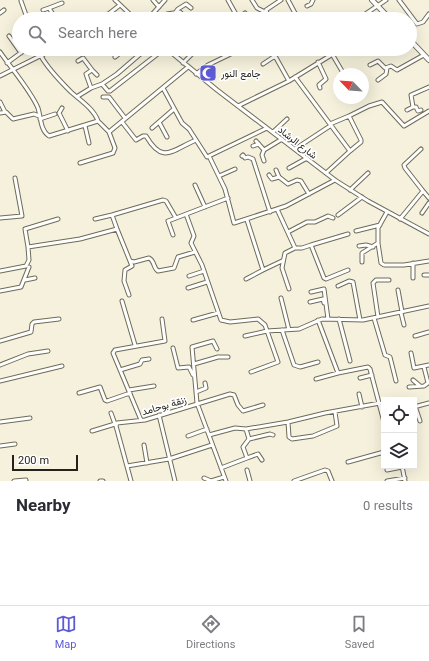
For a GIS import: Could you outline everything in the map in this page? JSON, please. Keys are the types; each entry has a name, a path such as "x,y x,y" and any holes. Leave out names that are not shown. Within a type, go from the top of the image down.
{"main road":[{"path":"370,0 382,12"},
{"path":"376,6 381,12"},
{"path":"417,47 426,57 429,64"},
{"path":"417,50 426,57"}],"street":[{"path":"115,0 128,12"},
{"path":"153,0 159,7"},
{"path":"154,12 165,0"},
{"path":"228,0 234,12"},
{"path":"252,0 257,8 265,12 280,0"},
{"path":"288,0 294,12"},
{"path":"307,6 313,2 313,0"},
{"path":"368,12 386,0"},
{"path":"399,0 408,12"},
{"path":"20,1 25,12"},
{"path":"43,10 62,3"},
{"path":"110,12 120,4"},
{"path":"177,12 186,4 191,8"},
{"path":"49,8 52,12"},
{"path":"0,13 4,10"},
{"path":"417,24 423,22 429,14"},
{"path":"9,36 12,40"},
{"path":"0,52 35,103 39,117 48,136 98,121"},
{"path":"7,62 16,56"},
{"path":"0,76 42,56 52,72 78,96 109,132 115,148 113,153 80,163"},
{"path":"78,96 91,88 102,84 117,74 138,56"},
{"path":"102,84 108,91 110,91 156,56"},
{"name":"شارع الرشاد","path":"174,56 350,190 387,212 429,234"},
{"path":"183,63 190,56"},
{"path":"196,74 208,65 227,56"},
{"path":"263,64 275,56 289,80"},
{"path":"238,106 289,80 328,56"},
{"path":"333,56 340,68"},
{"path":"387,68 391,66 397,70 426,57"},
{"path":"78,61 83,58 97,75"},
{"path":"370,65 378,61 387,68"},
{"path":"318,62 326,79 319,85 320,88"},
{"path":"109,132 188,66"},
{"path":"378,80 386,74 387,68"},
{"path":"91,88 86,74 92,70"},
{"path":"295,76 350,151"},
{"path":"421,110 418,111 416,107 413,107 411,95 429,87"},
{"path":"163,88 182,123 189,129 207,157 209,156 228,198 234,223 270,212 336,180"},
{"path":"104,92 105,96 125,118"},
{"path":"0,102 5,112 13,119 34,114 39,117 55,114"},
{"path":"295,149 330,125 381,102 404,126 429,111"},
{"path":"407,110 413,107"},
{"path":"62,108 59,113 68,131"},
{"path":"152,128 174,109"},
{"path":"0,114 5,112"},
{"path":"326,173 362,140 349,116"},
{"path":"273,132 288,120"},
{"path":"122,122 136,140 146,136 153,149 159,152 168,154 196,140"},
{"path":"159,122 167,137"},
{"path":"84,126 89,142"},
{"path":"209,156 267,128"},
{"path":"264,161 262,156 264,150 282,139"},
{"path":"253,146 257,142 264,150"},
{"path":"421,149 404,165 404,168 429,198"},
{"path":"242,156 243,155 245,158 248,157 253,159 270,212"},
{"path":"289,168 307,158"},
{"path":"219,176 235,169"},
{"path":"276,170 279,177 288,184 297,180 301,181 309,194"},
{"path":"350,190 368,173"},
{"path":"269,175 272,179 279,177"},
{"path":"0,218 22,216 15,178"},
{"path":"195,185 206,207"},
{"path":"400,219 423,191"},
{"path":"338,215 362,197"},
{"path":"172,235 168,221 228,198"},
{"path":"95,219 163,200 166,200 176,218"},
{"path":"422,213 429,203"},
{"path":"277,209 295,248"},
{"path":"387,212 380,225 378,243 381,263 384,265 429,261"},
{"path":"186,214 194,236 191,243 204,271 218,313 224,322 258,319 263,321 278,362 251,372"},
{"path":"112,215 132,266 125,270 123,275 129,295"},
{"path":"288,232 307,222 315,222 328,216 333,218"},
{"path":"0,271 26,266 29,260 25,229 58,219"},
{"path":"247,220 263,270"},
{"path":"356,231 380,225"},
{"path":"28,246 80,239 117,229"},
{"path":"289,289 282,271 286,252 295,248 302,248 348,234"},
{"path":"362,262 362,253 378,243"},
{"path":"311,245 324,278 326,279 348,270"},
{"path":"359,246 366,245 372,247"},
{"path":"130,261 134,262 149,258 152,260 156,270 161,270 174,268 178,257 195,252"},
{"path":"246,279 283,261"},
{"path":"413,263 413,278"},
{"path":"0,291 21,287 29,267"},
{"path":"189,276 204,271"},
{"path":"424,275 429,275"},
{"path":"25,280 35,278"},
{"path":"378,317 373,283 376,280 389,280"},
{"path":"338,286 350,281 353,282 360,320"},
{"path":"188,288 207,282"},
{"path":"127,290 132,288"},
{"path":"311,292 324,290 327,319"},
{"path":"398,290 404,325"},
{"path":"280,298 289,330"},
{"path":"310,302 323,299 327,319"},
{"path":"122,301 135,346"},
{"path":"245,336 267,331 289,330 305,327 318,320 360,320 429,306"},
{"path":"193,320 218,313"},
{"path":"374,318 385,355 390,358 396,381"},
{"path":"0,341 7,341 12,337 31,332 32,324 34,322 59,319"},
{"path":"141,420 114,352 135,346 165,341 162,319"},
{"path":"339,319 350,360"},
{"path":"318,320 338,373"},
{"path":"282,330 294,365 300,367 318,362"},
{"path":"415,336 429,332"},
{"path":"217,349 213,341 193,346 193,375 198,403 226,481"},
{"path":"173,348 178,368 189,367 193,375"},
{"path":"0,365 28,354 48,351"},
{"path":"411,353 414,368 429,366"},
{"path":"194,364 228,357"},
{"path":"120,370 140,364 142,360 149,359"},
{"path":"0,381 62,366"},
{"path":"316,379 368,367 370,368 381,406"},
{"path":"409,387 420,386 428,383 424,367"},
{"path":"360,378 372,375"},
{"path":"413,380 420,386"},
{"path":"196,392 206,388 205,383"},
{"path":"79,393 100,387 104,400 107,401 130,392 154,386"},
{"name":"زنقة بوحامد","path":"92,432 115,424 141,420 230,394 234,395 238,405 243,411 263,405"},
{"path":"359,394 362,407"},
{"path":"209,435 235,428 246,429 288,422 380,403"},
{"path":"417,406 429,403"},
{"path":"288,422 289,437 292,439 313,436 337,426 336,412"},
{"path":"111,413 131,481"},
{"path":"417,414 420,422"},
{"path":"159,415 175,481"},
{"path":"0,422 30,418"},
{"path":"188,436 207,429"},
{"path":"246,429 249,439"},
{"path":"246,458 243,447 249,439 270,434 273,435"},
{"path":"0,446 15,444"},
{"path":"144,445 147,463"},
{"path":"127,466 169,459 212,445"},
{"path":"348,462 381,453"},
{"path":"221,468 258,454 262,460"},
{"path":"387,481 405,479 403,469"},
{"path":"247,470 250,481"},
{"path":"294,481 325,470 328,471 332,481"},
{"path":"204,478 211,480 224,477"},
{"path":"14,481 26,480"}],"place":[{"name":"جامع النور","path":"208,73"}]}
